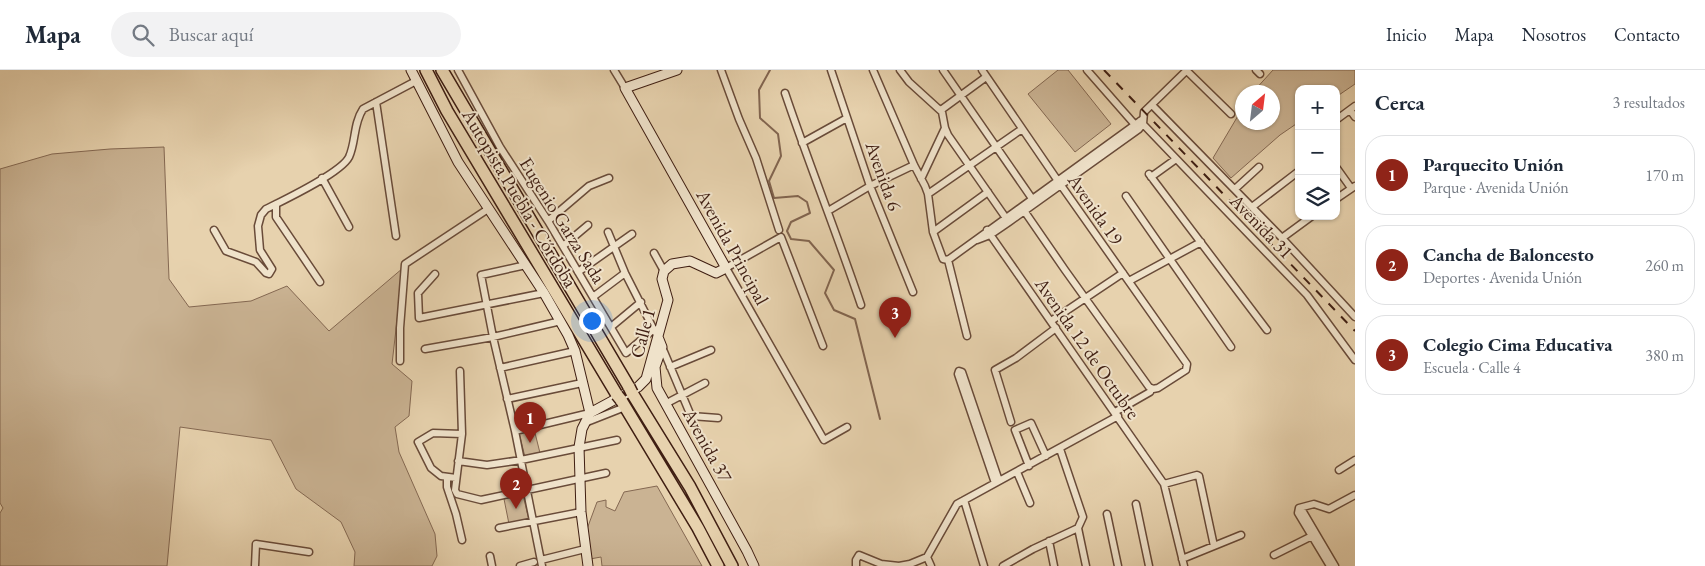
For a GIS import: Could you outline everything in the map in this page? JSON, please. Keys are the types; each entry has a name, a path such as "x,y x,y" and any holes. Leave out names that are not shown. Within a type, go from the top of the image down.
{"highway":[{"name":"Autopista Puebla - Córdoba","path":"426,70 447,111 698,528 718,566"},
{"name":"Autopista Puebla - Córdoba","path":"442,70 690,487 732,566"}],"street":[{"path":"411,70 458,162 544,293 561,321 575,351 588,418 582,429 579,447 581,512 588,566"},
{"name":"Eugenio Garza Sada","path":"458,70 500,147 548,221 626,352 656,333"},
{"name":"Avenida Principal","path":"614,70 824,440 847,427"},
{"path":"625,88 677,70"},
{"path":"721,70 756,158 780,233 823,346"},
{"name":"Avenida 6","path":"831,70 870,186 912,292"},
{"path":"873,70 928,194 933,232 943,259 948,260"},
{"path":"900,70 909,82 941,110 944,116 945,128 1008,220"},
{"path":"943,70 1034,201"},
{"name":"Avenida 19","path":"982,70 1187,364 1186,370 1158,388 1150,389"},
{"name":"Avenida 31","path":"1087,70 1308,295 1355,360"},
{"path":"948,260 1008,220 1140,123 1144,112 1187,70 1231,114"},
{"path":"941,110 986,77"},
{"path":"214,230 226,251 256,262 269,274 272,269 260,250 258,226 261,215 266,209 322,178 348,160 358,117 363,109 416,81"},
{"path":"785,93 861,305"},
{"path":"376,102 396,236"},
{"path":"1152,105 1282,238 1355,317"},
{"path":"1340,117 1352,108 1355,118"},
{"path":"802,143 848,118"},
{"path":"921,178 945,128"},
{"path":"928,194 1022,129"},
{"path":"1176,159 1150,176 1267,330"},
{"path":"828,211 870,186 914,165"},
{"path":"1234,189 1259,168"},
{"path":"1340,172 1353,187 1340,196"},
{"path":"1252,207 1295,174"},
{"path":"322,178 349,227"},
{"path":"548,221 590,186 609,178"},
{"path":"933,232 988,192"},
{"path":"1126,196 1231,347"},
{"path":"1008,220 1025,212 1034,201"},
{"path":"276,204 276,217 320,282"},
{"path":"400,361 400,328 405,264 488,208"},
{"path":"856,566 856,560 859,555 882,565 904,566 927,557 953,508 964,500 1060,449 1116,414 1150,389 1025,212"},
{"path":"1282,238 1307,220"},
{"path":"563,246 588,226"},
{"path":"608,232 625,273 656,333 692,417 718,418"},
{"name":"Avenida 12 de Octubre","path":"989,232 1164,484"},
{"path":"654,253 663,275 672,264 690,261 716,273 780,233"},
{"path":"578,272 632,234"},
{"path":"1128,281 1201,242"},
{"path":"948,260 966,336"},
{"path":"526,265 481,275 521,460 539,563"},
{"path":"1051,321 1122,272"},
{"path":"593,297 625,273"},
{"path":"435,274 418,293 419,318 544,293"},
{"name":"Calle 1","path":"588,418 643,384 646,379 656,333 668,300 663,275"},
{"path":"611,327 641,302"},
{"path":"425,349 561,321"},
{"path":"1011,422 995,370 1016,358 1056,328"},
{"name":"Avenida 37","path":"662,347 655,367 657,388 754,566"},
{"path":"670,367 711,350"},
{"path":"500,368 575,351"},
{"path":"460,371 462,434 456,478 456,494 481,500 606,473"},
{"path":"960,371 962,372 997,482 958,374 960,371"},
{"path":"507,399 582,383"},
{"path":"666,403 705,383"},
{"path":"515,431 588,418 621,401"},
{"path":"1029,466 1015,430 1031,423 1046,456"},
{"path":"456,478 441,476 431,468 418,442 433,433 462,434"},
{"path":"458,461 487,465 521,460 617,440"},
{"path":"1060,449 1083,517 1078,528 1086,566"},
{"path":"1339,470 1355,460"},
{"path":"1017,472 1030,503"},
{"path":"1214,546 1199,476 1196,475 1164,484 1183,563 1214,546 1241,536"},
{"path":"447,477 447,487 462,540"},
{"path":"1333,566 1314,535 1302,510 1299,508 1314,504 1329,509 1355,495"},
{"path":"964,500 984,566"},
{"path":"1136,504 1149,566"},
{"path":"499,528 581,512"},
{"path":"1107,514 1118,566"},
{"path":"1003,566 1049,541 1078,528"},
{"path":"1274,555 1314,535"},
{"path":"1049,541 1054,566"},
{"path":"255,566 256,544 309,552"},
{"path":"520,566 539,563 585,549"},
{"path":"490,556 492,566"},
{"path":"927,557 931,566"}],"shaded area":[{"path":"1058,70 1068,70 1111,124 1075,152 1028,94"},
{"path":"1273,70 1355,70 1355,84 1340,94 1340,85 1295,85 1295,125 1280,135 1231,178 1213,158 1235,121 1235,130 1280,130 1280,85 1259,85"},
{"path":"164,147 169,279 189,307 251,301 287,286 329,331 403,268 392,364 412,381 409,416 395,427 399,452 435,534 437,556 432,566 354,566 355,552 341,522 296,489 271,440 180,427 167,566 0,566 0,513 3,508 0,503 0,169 52,154"},
{"path":"534,429 540,453 525,457 519,433"},
{"path":"657,486 702,566 602,566 601,557 590,559 587,529 597,502 606,500 606,507 615,511 624,492"},
{"path":"523,495 529,520 509,524 504,499"}],"waterway":[{"path":"770,70 759,90 760,118 778,134 781,156 769,181 774,198 798,196 807,202 810,213 791,222 787,231 791,239 809,241 834,270 825,293 834,310 855,319 880,419"}],"railway":[{"path":"1104,70 1355,331"}],"place":[{"name":"Colegio Cima Educativa","path":"895,338"},
{"name":"Parquecito Unión","path":"530,443"},
{"name":"Cancha de Baloncesto","path":"516,509"}]}
